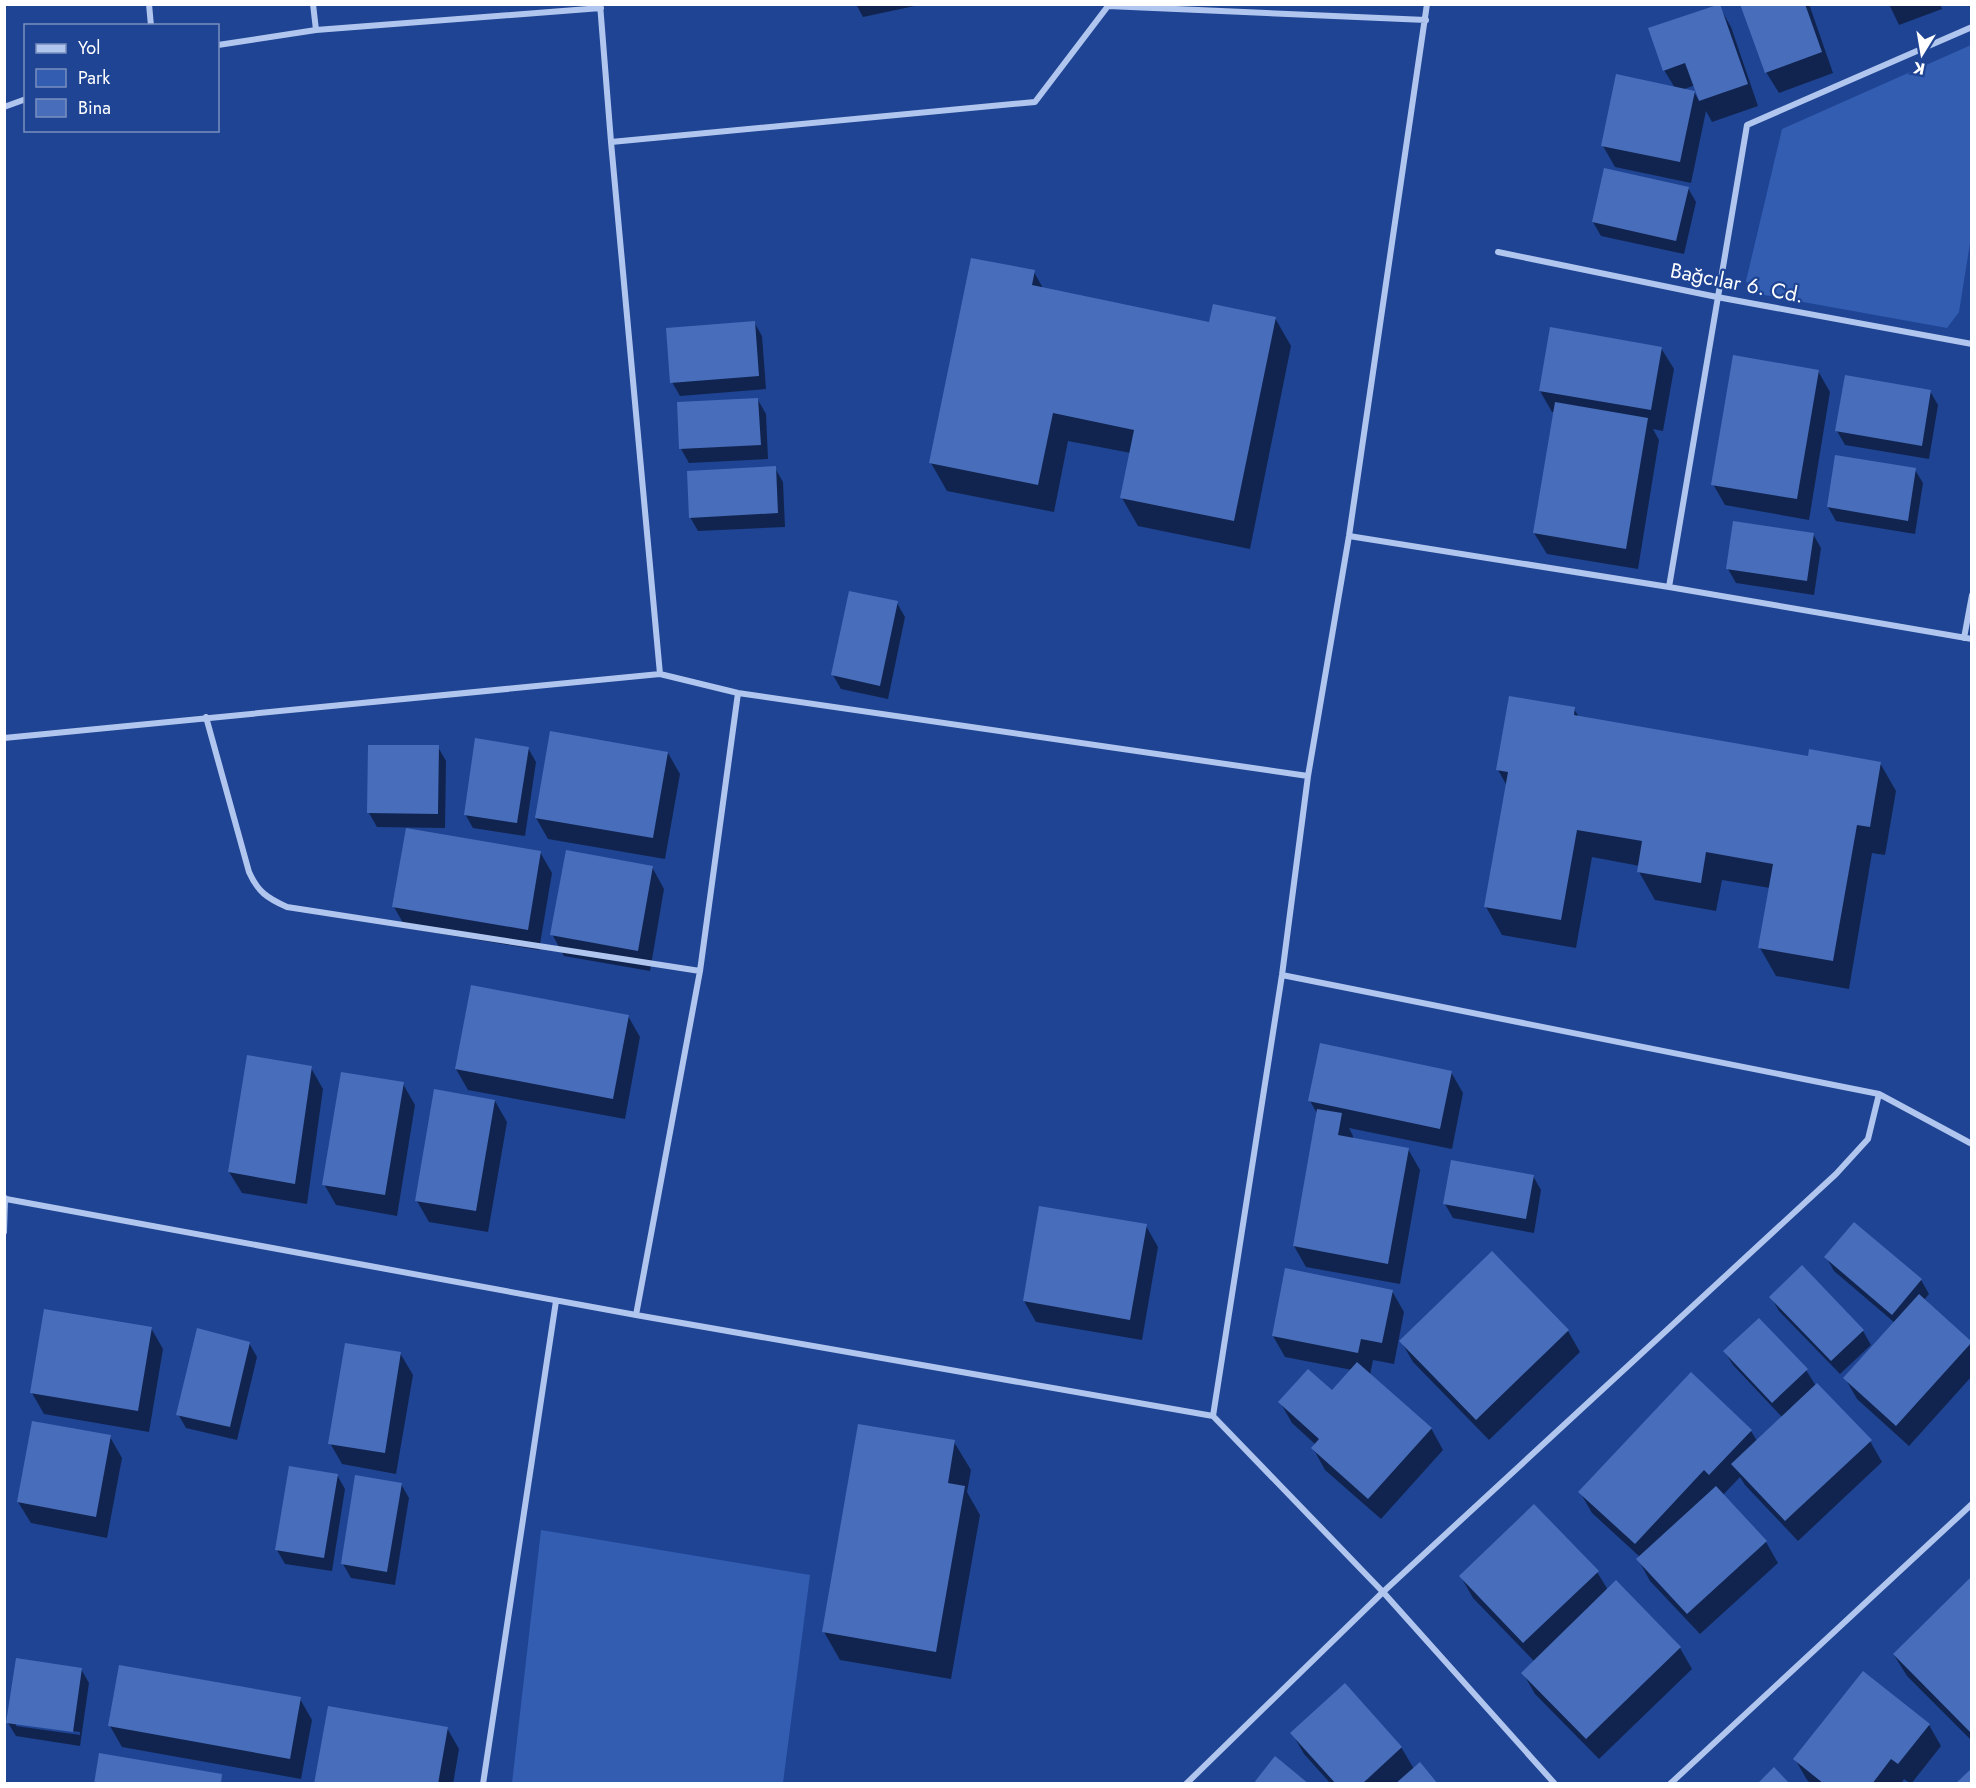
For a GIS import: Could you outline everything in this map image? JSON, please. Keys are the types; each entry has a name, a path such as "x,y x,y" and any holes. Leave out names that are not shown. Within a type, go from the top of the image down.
{"street":[{"path":"149,4 151,24"},
{"path":"313,4 316,30"},
{"path":"1213,1416 1282,975 1308,776 1349,536 1427,4"},
{"path":"219,45 316,30 600,6 660,674"},
{"path":"611,142 1035,102 1108,6 1426,20"},
{"path":"1669,586 1747,125 1971,27"},
{"path":"4,107 24,100"},
{"name":"Bağcılar 6. Cd.","path":"1497,252 1717,297 1971,344"},
{"path":"1349,536 1669,586 1971,639"},
{"path":"1964,638 1971,595"},
{"path":"4,738 660,674 738,693 1308,776"},
{"path":"636,1315 700,970 738,693"},
{"path":"206,717 249,872 255,885 269,899 287,907 700,970"},
{"path":"1282,975 1879,1094 1971,1144"},
{"path":"1186,1784 1383,1592 1836,1174 1868,1139 1879,1094"},
{"path":"4,1232 5,1198 556,1301 1213,1416 1383,1592 1555,1784"},
{"path":"483,1784 556,1301"},
{"path":"1670,1784 1971,1504"}],"green space":[{"path":"1971,45 1971,237 1959,312 1947,328 1753,293 1746,281 1782,129"},
{"path":"541,1530 810,1575 783,1783 512,1783"}],"building":[{"path":"1720,4 1748,84 1699,101 1685,63 1663,71 1648,28"},
{"path":"1740,4 1805,4 1822,52 1765,73"},
{"path":"1616,74 1695,91 1680,162 1601,146"},
{"path":"1604,168 1689,187 1676,241 1592,222"},
{"path":"971,258 1035,270 1032,285 1209,322 1213,304 1276,317 1234,521 1120,498 1134,430 1053,413 1038,485 929,463"},
{"path":"755,321 759,376 670,383 666,328"},
{"path":"1550,327 1662,347 1651,410 1539,391"},
{"path":"1733,355 1819,370 1797,499 1711,485"},
{"path":"1845,375 1931,390 1922,446 1835,431"},
{"path":"758,398 761,445 679,449 677,402"},
{"path":"1555,402 1648,418 1626,549 1533,533"},
{"path":"1835,455 1916,468 1908,521 1827,507"},
{"path":"776,466 778,513 689,518 687,471"},
{"path":"1733,521 1814,533 1807,581 1726,569"},
{"path":"849,591 898,601 880,686 831,675"},
{"path":"1509,696 1575,707 1574,715 1808,756 1809,749 1881,762 1870,827 1857,825 1833,961 1758,948 1773,864 1706,852 1701,883 1637,872 1642,841 1577,830 1561,920 1484,907 1508,772 1496,770"},
{"path":"550,731 668,752 653,838 535,818"},
{"path":"475,738 529,747 517,823 464,815"},
{"path":"368,745 439,745 438,814 367,813"},
{"path":"406,828 541,851 528,930 392,907"},
{"path":"566,850 653,866 638,951 550,935"},
{"path":"471,985 629,1015 613,1099 455,1069"},
{"path":"1320,1043 1452,1071 1440,1129 1308,1101"},
{"path":"247,1055 312,1066 295,1184 228,1172"},
{"path":"341,1072 404,1082 385,1195 322,1185"},
{"path":"434,1089 495,1100 476,1211 415,1201"},
{"path":"1317,1109 1342,1113 1338,1135 1409,1148 1388,1264 1293,1246"},
{"path":"1451,1160 1534,1175 1526,1219 1443,1204"},
{"path":"1039,1206 1147,1224 1130,1320 1023,1301"},
{"path":"1854,1222 1922,1279 1892,1315 1824,1257"},
{"path":"1492,1251 1569,1330 1476,1420 1399,1341"},
{"path":"1802,1265 1864,1330 1831,1361 1769,1297"},
{"path":"1285,1268 1393,1290 1382,1343 1361,1339 1358,1353 1272,1336"},
{"path":"1919,1294 1972,1342 1896,1426 1843,1378"},
{"path":"44,1309 152,1327 138,1411 30,1393"},
{"path":"1759,1318 1808,1369 1772,1403 1723,1351"},
{"path":"197,1328 250,1342 230,1427 176,1415"},
{"path":"345,1343 401,1352 385,1453 328,1444"},
{"path":"1357,1362 1432,1428 1368,1499 1311,1448 1319,1439 1278,1402 1308,1369 1332,1390"},
{"path":"1691,1372 1752,1430 1709,1475 1704,1470 1635,1544 1578,1492"},
{"path":"1817,1383 1872,1440 1785,1521 1731,1464"},
{"path":"32,1421 111,1435 96,1517 17,1502"},
{"path":"858,1424 955,1440 948,1483 965,1486 936,1652 822,1632"},
{"path":"289,1466 338,1474 324,1558 275,1550"},
{"path":"355,1475 402,1483 387,1572 341,1564"},
{"path":"1716,1486 1767,1541 1687,1614 1636,1559"},
{"path":"1534,1504 1599,1571 1523,1643 1459,1576"},
{"path":"1970,1578 1972,1579 1970,1732 1893,1654"},
{"path":"1616,1580 1681,1647 1586,1739 1521,1673"},
{"path":"16,1658 82,1668 73,1732 6,1723"},
{"path":"119,1665 301,1697 290,1759 108,1726"},
{"path":"1863,1671 1930,1724 1898,1764 1891,1759 1872,1784 1824,1784 1793,1759"},
{"path":"1345,1683 1402,1747 1362,1784 1336,1784 1290,1733"},
{"path":"328,1706 448,1727 438,1784 314,1784"},
{"path":"99,1753 222,1774 221,1784 94,1784"},
{"path":"1275,1756 1309,1784 1253,1784"},
{"path":"1420,1762 1438,1784 1395,1784"},
{"path":"1774,1767 1790,1784 1757,1784"},
{"path":"1972,1768 1972,1784 1955,1784"}]}
